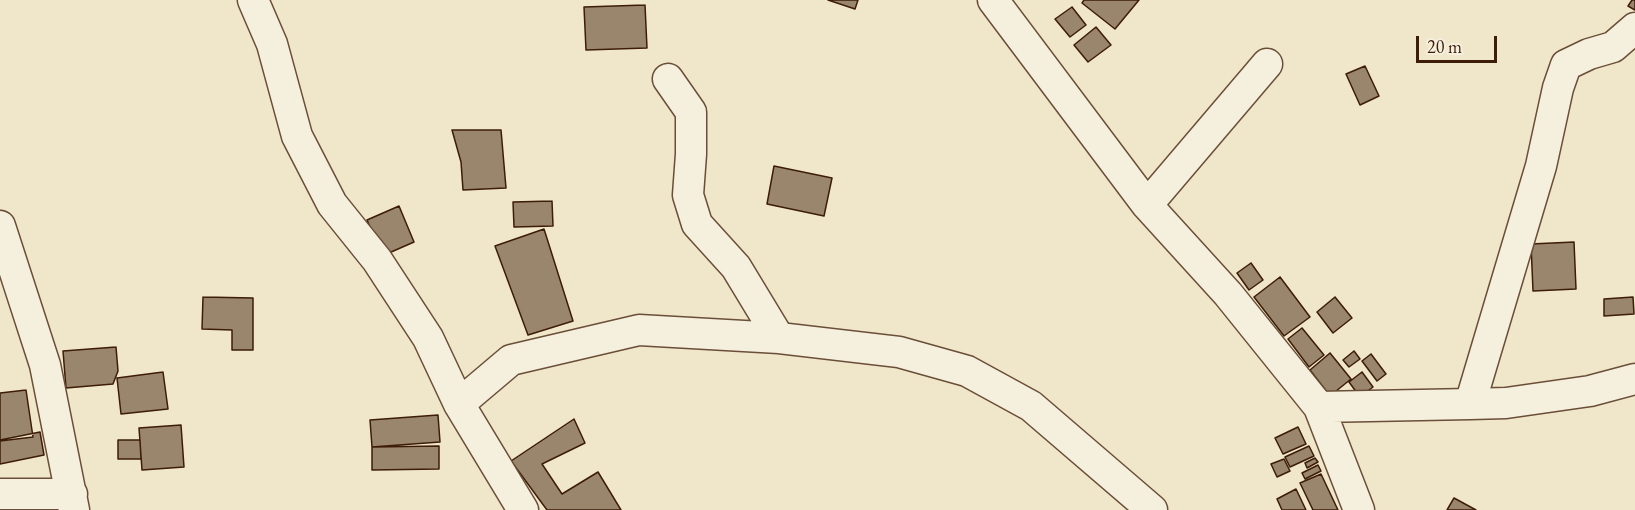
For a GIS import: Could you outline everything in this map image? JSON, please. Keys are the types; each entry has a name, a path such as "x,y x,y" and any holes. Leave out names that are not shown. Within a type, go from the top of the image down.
{"street":[{"path":"253,0 272,44 297,136 332,204 377,260 428,338 459,404 523,510"},
{"path":"993,0 1147,205 1228,294 1319,407 1359,510"},
{"path":"1470,404 1541,166 1558,88 1566,65 1589,54 1613,48 1635,28"},
{"path":"1147,205 1267,64"},
{"path":"668,79 691,112 688,195 697,224 736,267 779,338"},
{"path":"0,226 45,365 73,502 0,494"},
{"path":"459,404 511,360 639,330 779,338 899,352 967,371 1031,406 1152,510"},
{"path":"1319,407 1506,403 1590,391 1635,379"}],"building":[{"path":"828,0 858,0 855,9"},
{"path":"1084,0 1139,0 1115,29 1082,3"},
{"path":"1632,0 1635,0 1635,10 1628,6"},
{"path":"645,5 647,48 586,50 584,7"},
{"path":"1072,7 1086,25 1070,37 1055,19"},
{"path":"1096,27 1111,45 1088,62 1074,45"},
{"path":"1365,66 1379,96 1360,105 1346,74"},
{"path":"452,130 501,130 506,188 463,190 461,162"},
{"path":"774,166 832,178 824,216 767,204"},
{"path":"552,201 553,226 514,227 513,202"},
{"path":"399,206 414,242 382,256 367,220"},
{"path":"544,229 573,321 528,335 495,246"},
{"path":"1574,242 1576,289 1533,291 1531,244"},
{"path":"1251,263 1263,280 1249,290 1237,273"},
{"path":"1280,277 1310,317 1284,336 1254,297"},
{"path":"203,297 253,298 253,350 232,350 232,330 202,329"},
{"path":"1335,297 1352,318 1333,333 1317,312"},
{"path":"1633,297 1634,314 1604,316 1604,299"},
{"path":"1302,328 1324,355 1309,367 1288,339"},
{"path":"116,347 118,371 113,384 66,388 63,351"},
{"path":"1354,351 1360,359 1349,367 1343,360"},
{"path":"1330,353 1351,379 1330,396 1310,370"},
{"path":"1371,354 1386,374 1377,381 1362,361"},
{"path":"163,372 168,409 121,414 117,378"},
{"path":"1362,372 1373,387 1360,397 1349,382"},
{"path":"26,390 33,437 0,441 0,393"},
{"path":"438,415 440,442 372,447 370,420"},
{"path":"574,419 585,443 542,464 562,494 598,472 621,510 547,510 511,461"},
{"path":"181,425 184,467 142,470 139,428"},
{"path":"1298,427 1306,444 1283,454 1275,438"},
{"path":"40,432 44,455 0,464 0,440"},
{"path":"118,440 140,440 141,459 118,459"},
{"path":"439,446 439,469 372,470 372,447"},
{"path":"1309,446 1314,456 1290,467 1285,457"},
{"path":"1315,458 1318,462 1307,468 1305,463"},
{"path":"1284,459 1290,471 1277,477 1271,464"},
{"path":"1318,465 1321,471 1305,479 1302,473"},
{"path":"1321,474 1338,510 1313,510 1300,483"},
{"path":"1296,489 1306,510 1282,510 1277,499"},
{"path":"1454,498 1476,510 1447,510"}]}
